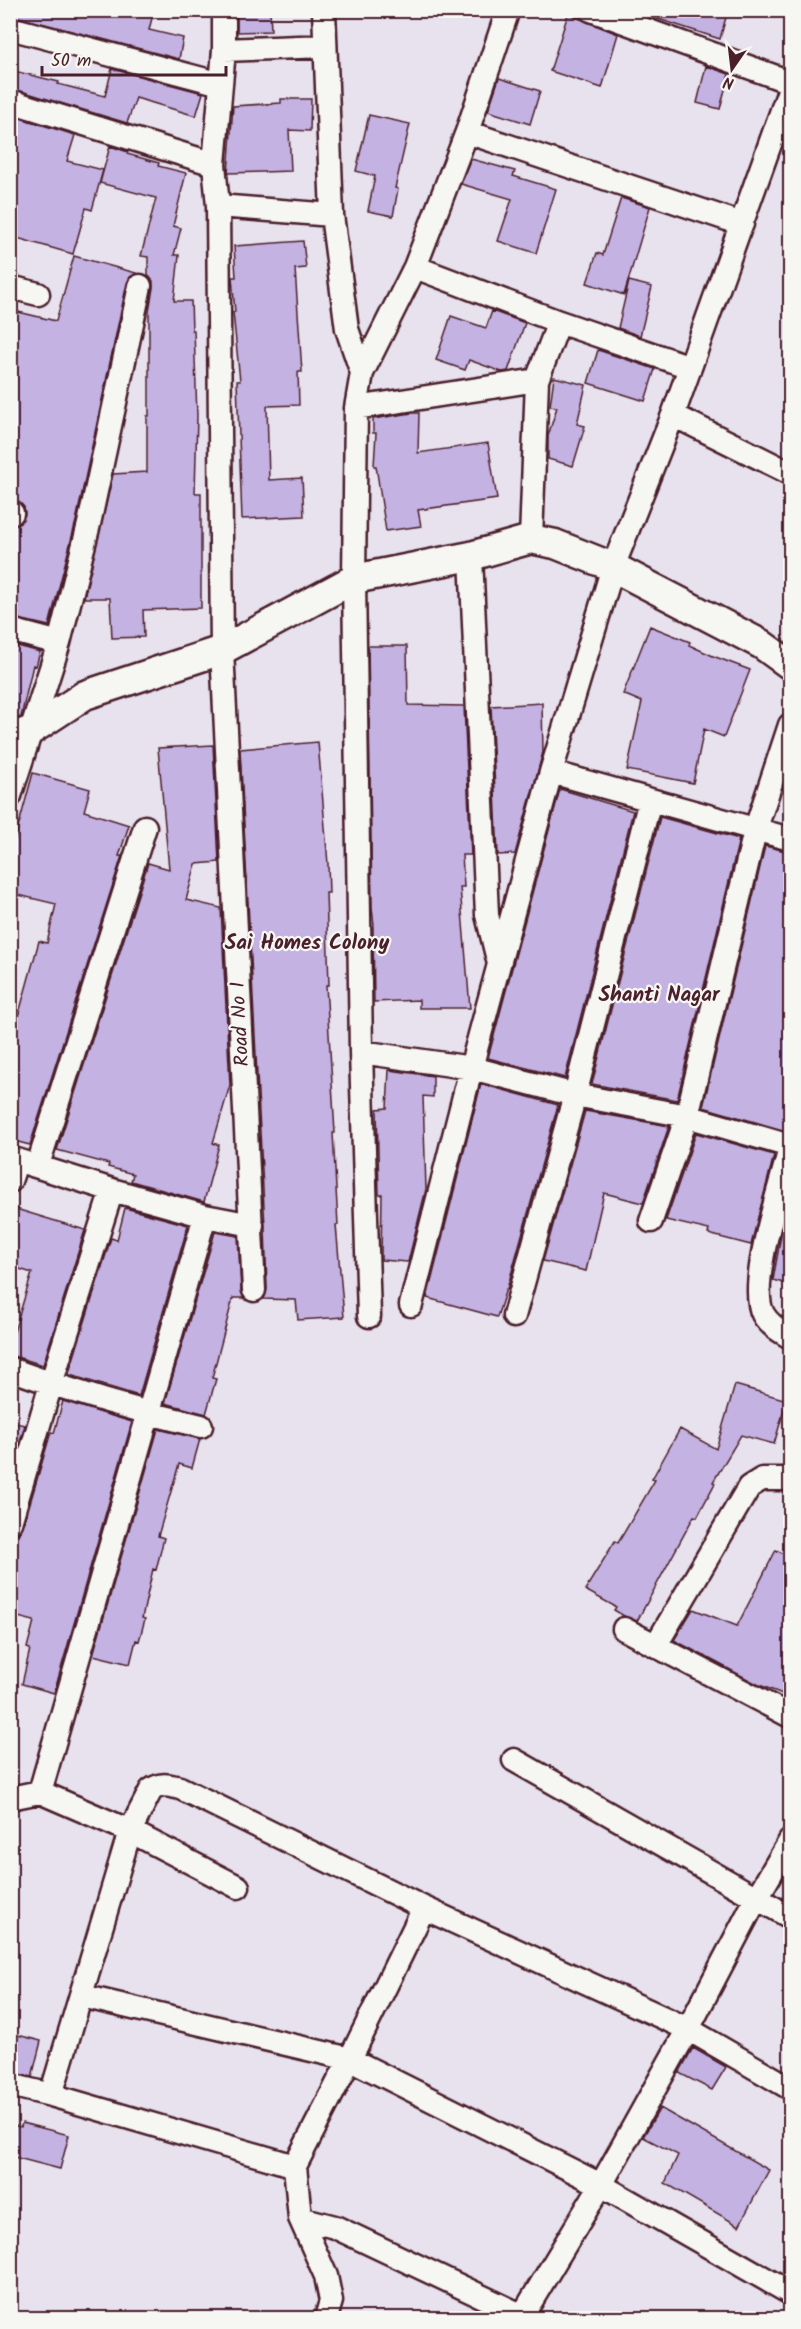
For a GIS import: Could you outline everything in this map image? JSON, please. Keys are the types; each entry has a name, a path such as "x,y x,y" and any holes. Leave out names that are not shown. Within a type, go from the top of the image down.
{"street":[{"path":"324,10 332,215 347,329 362,372"},
{"path":"369,1316 361,1052 354,579 356,408 362,372 415,267 467,132 508,10"},
{"path":"591,10 790,82"},
{"name":"Road No 1","path":"222,11 224,50 214,164 218,206 222,650 254,1290"},
{"path":"10,28 221,84"},
{"path":"224,50 325,46"},
{"path":"411,1305 551,772 613,567 673,415 790,88"},
{"path":"10,101 214,164"},
{"path":"467,132 742,224"},
{"path":"218,206 332,215"},
{"path":"415,267 559,322 690,367"},
{"path":"10,796 20,735 59,643 89,524 140,286"},
{"path":"10,287 38,294"},
{"path":"531,539 537,380 559,322"},
{"path":"356,408 537,380"},
{"path":"673,415 790,472"},
{"path":"20,735 85,695 222,650 354,579 471,556 531,539 555,544 613,567 761,644 790,665"},
{"path":"471,556 487,915 499,965"},
{"path":"10,630 59,643"},
{"path":"651,1221 687,1116 755,831 790,725"},
{"path":"551,772 790,839"},
{"path":"514,1316 575,1095 650,800"},
{"path":"145,827 19,1166 205,1216 252,1225"},
{"path":"361,1052 472,1068 575,1095 687,1116 790,1147 764,1248 758,1285 762,1313 775,1328 790,1337"},
{"path":"10,1523 112,1190"},
{"path":"40,1792 205,1216"},
{"path":"10,1369 150,1414 201,1426"},
{"path":"656,1645 749,1487 762,1479 790,1479"},
{"path":"624,1629 790,1716"},
{"path":"514,1760 790,1917"},
{"path":"51,2095 130,1831 151,1790 157,1785 166,1784 180,1788 424,1908 688,2029 790,2088"},
{"path":"10,1798 40,1792 130,1831 238,1887"},
{"path":"300,2218 335,2227 524,2318 688,2029 756,1899 790,1841"},
{"path":"326,2319 331,2301 326,2276 300,2218 295,2166 424,1908"},
{"path":"82,1996 350,2059 600,2185 790,2292"},
{"path":"10,2085 295,2166"}],"building":[{"path":"10,10 154,10 149,30 183,38 179,59 10,15"},
{"path":"237,10 270,10 271,31 237,32"},
{"path":"640,10 728,10 720,39 640,13"},
{"path":"568,14 618,34 602,88 550,71"},
{"path":"706,66 729,74 720,109 697,103"},
{"path":"112,69 203,93 196,116 136,98 127,123 10,88 10,70 105,96"},
{"path":"499,78 540,91 530,124 488,111"},
{"path":"281,99 311,99 310,131 289,130 291,171 228,173 233,106 281,103"},
{"path":"10,115 75,135 67,161 103,170 92,210 86,208 73,254 10,236"},
{"path":"369,115 410,124 395,188 398,189 393,216 368,211 375,176 356,171"},
{"path":"110,146 128,152 127,154 159,163 158,166 186,173 173,226 181,228 174,255 179,255 174,301 191,301 192,330 194,330 197,416 195,493 201,493 201,608 143,610 144,637 112,638 110,598 84,598 113,474 147,472 149,311 153,281 148,275 148,257 141,256 156,198 100,183"},
{"path":"471,159 515,171 513,176 556,189 536,253 498,241 512,199 461,184"},
{"path":"621,198 650,207 624,295 587,283 597,253 603,255"},
{"path":"303,241 306,268 295,269 302,372 298,372 299,405 267,406 269,480 302,478 304,516 242,519 237,381 240,381 233,312 235,312 232,277 236,277 234,246"},
{"path":"74,256 136,273 127,283 76,521 49,626 10,617 10,526 19,524 25,514 24,507 19,502 10,500 10,310 56,321"},
{"path":"629,281 652,287 640,336 618,328"},
{"path":"492,311 525,323 508,371 502,372 469,360 465,370 436,360 451,316 486,328"},
{"path":"598,350 655,369 645,401 588,383"},
{"path":"554,377 586,385 577,424 585,426 573,466 548,459 548,436 557,407 550,406"},
{"path":"419,413 418,453 488,443 497,499 418,510 421,526 386,531 376,466 374,466 376,433 373,433 373,419"},
{"path":"650,626 690,642 689,645 713,656 750,670 724,737 704,729 693,783 627,770 642,702 623,694"},
{"path":"10,644 40,652 36,666 33,665 21,717 10,720"},
{"path":"368,646 407,646 408,705 464,706 471,855 462,855 464,887 460,887 470,1008 419,1008 419,1000 374,1002"},
{"path":"542,703 543,752 515,854 498,855 491,706"},
{"path":"318,742 328,864 329,893 326,893 329,985 326,985 335,1133 333,1133 338,1225 336,1225 344,1317 298,1320 296,1300 264,1299 267,1289 265,1227 240,749"},
{"path":"213,745 219,862 196,864 186,900 221,908 230,1085 213,1143 219,1145 204,1202 131,1181 133,1174 108,1167 109,1164 57,1150 148,863 169,869 158,748"},
{"path":"33,773 90,789 84,811 129,825 119,856 122,856 30,1145 10,1140 10,1046 39,941 47,943 56,904 10,893 10,857"},
{"path":"560,789 633,811 565,1078 488,1058"},
{"path":"660,817 739,839 677,1100 592,1084"},
{"path":"765,846 790,852 790,1132 703,1107"},
{"path":"389,1070 433,1076 433,1097 423,1096 426,1189 408,1262 381,1260 382,1194 379,1194 377,1109 387,1108"},
{"path":"481,1084 558,1105 507,1289 497,1317 427,1298"},
{"path":"585,1111 669,1126 643,1203 604,1193 586,1271 543,1261"},
{"path":"696,1133 774,1155 751,1245 708,1234 709,1230 666,1220"},
{"path":"790,1197 790,1285 773,1280"},
{"path":"125,1208 188,1225 139,1396 69,1373 111,1238 117,1240"},
{"path":"16,1209 85,1230 43,1365 10,1355 10,1345 32,1273 10,1266 10,1229"},
{"path":"215,1232 238,1236 241,1291 244,1298 233,1298 212,1378 216,1379 206,1414 165,1403"},
{"path":"735,1385 787,1400 774,1444 741,1435 637,1621 624,1616 614,1610 616,1607 585,1590 615,1541 618,1543 655,1480 652,1479 680,1429 716,1449"},
{"path":"63,1401 132,1422 54,1693 22,1684 30,1649 27,1648 34,1621 10,1615 10,1536 19,1533 23,1527 51,1432 54,1433"},
{"path":"10,1422 25,1425 10,1474"},
{"path":"158,1429 200,1439 192,1468 179,1464 158,1536 164,1538 156,1570 153,1569 142,1618 145,1619 139,1641 136,1640 130,1664 93,1655"},
{"path":"776,1550 790,1557 790,1697 757,1684 674,1640 693,1609 737,1626"},
{"path":"10,2033 41,2041 32,2077 10,2072"},
{"path":"693,2048 726,2067 712,2090 679,2073"},
{"path":"660,2108 769,2170 739,2226 665,2183 678,2155 643,2137"},
{"path":"22,2123 69,2135 60,2169 10,2156 10,2125 21,2127"}],"district":[{"name":"Sai Homes Colony","path":"307,943"},
{"name":"Shanti Nagar","path":"659,995"}]}
